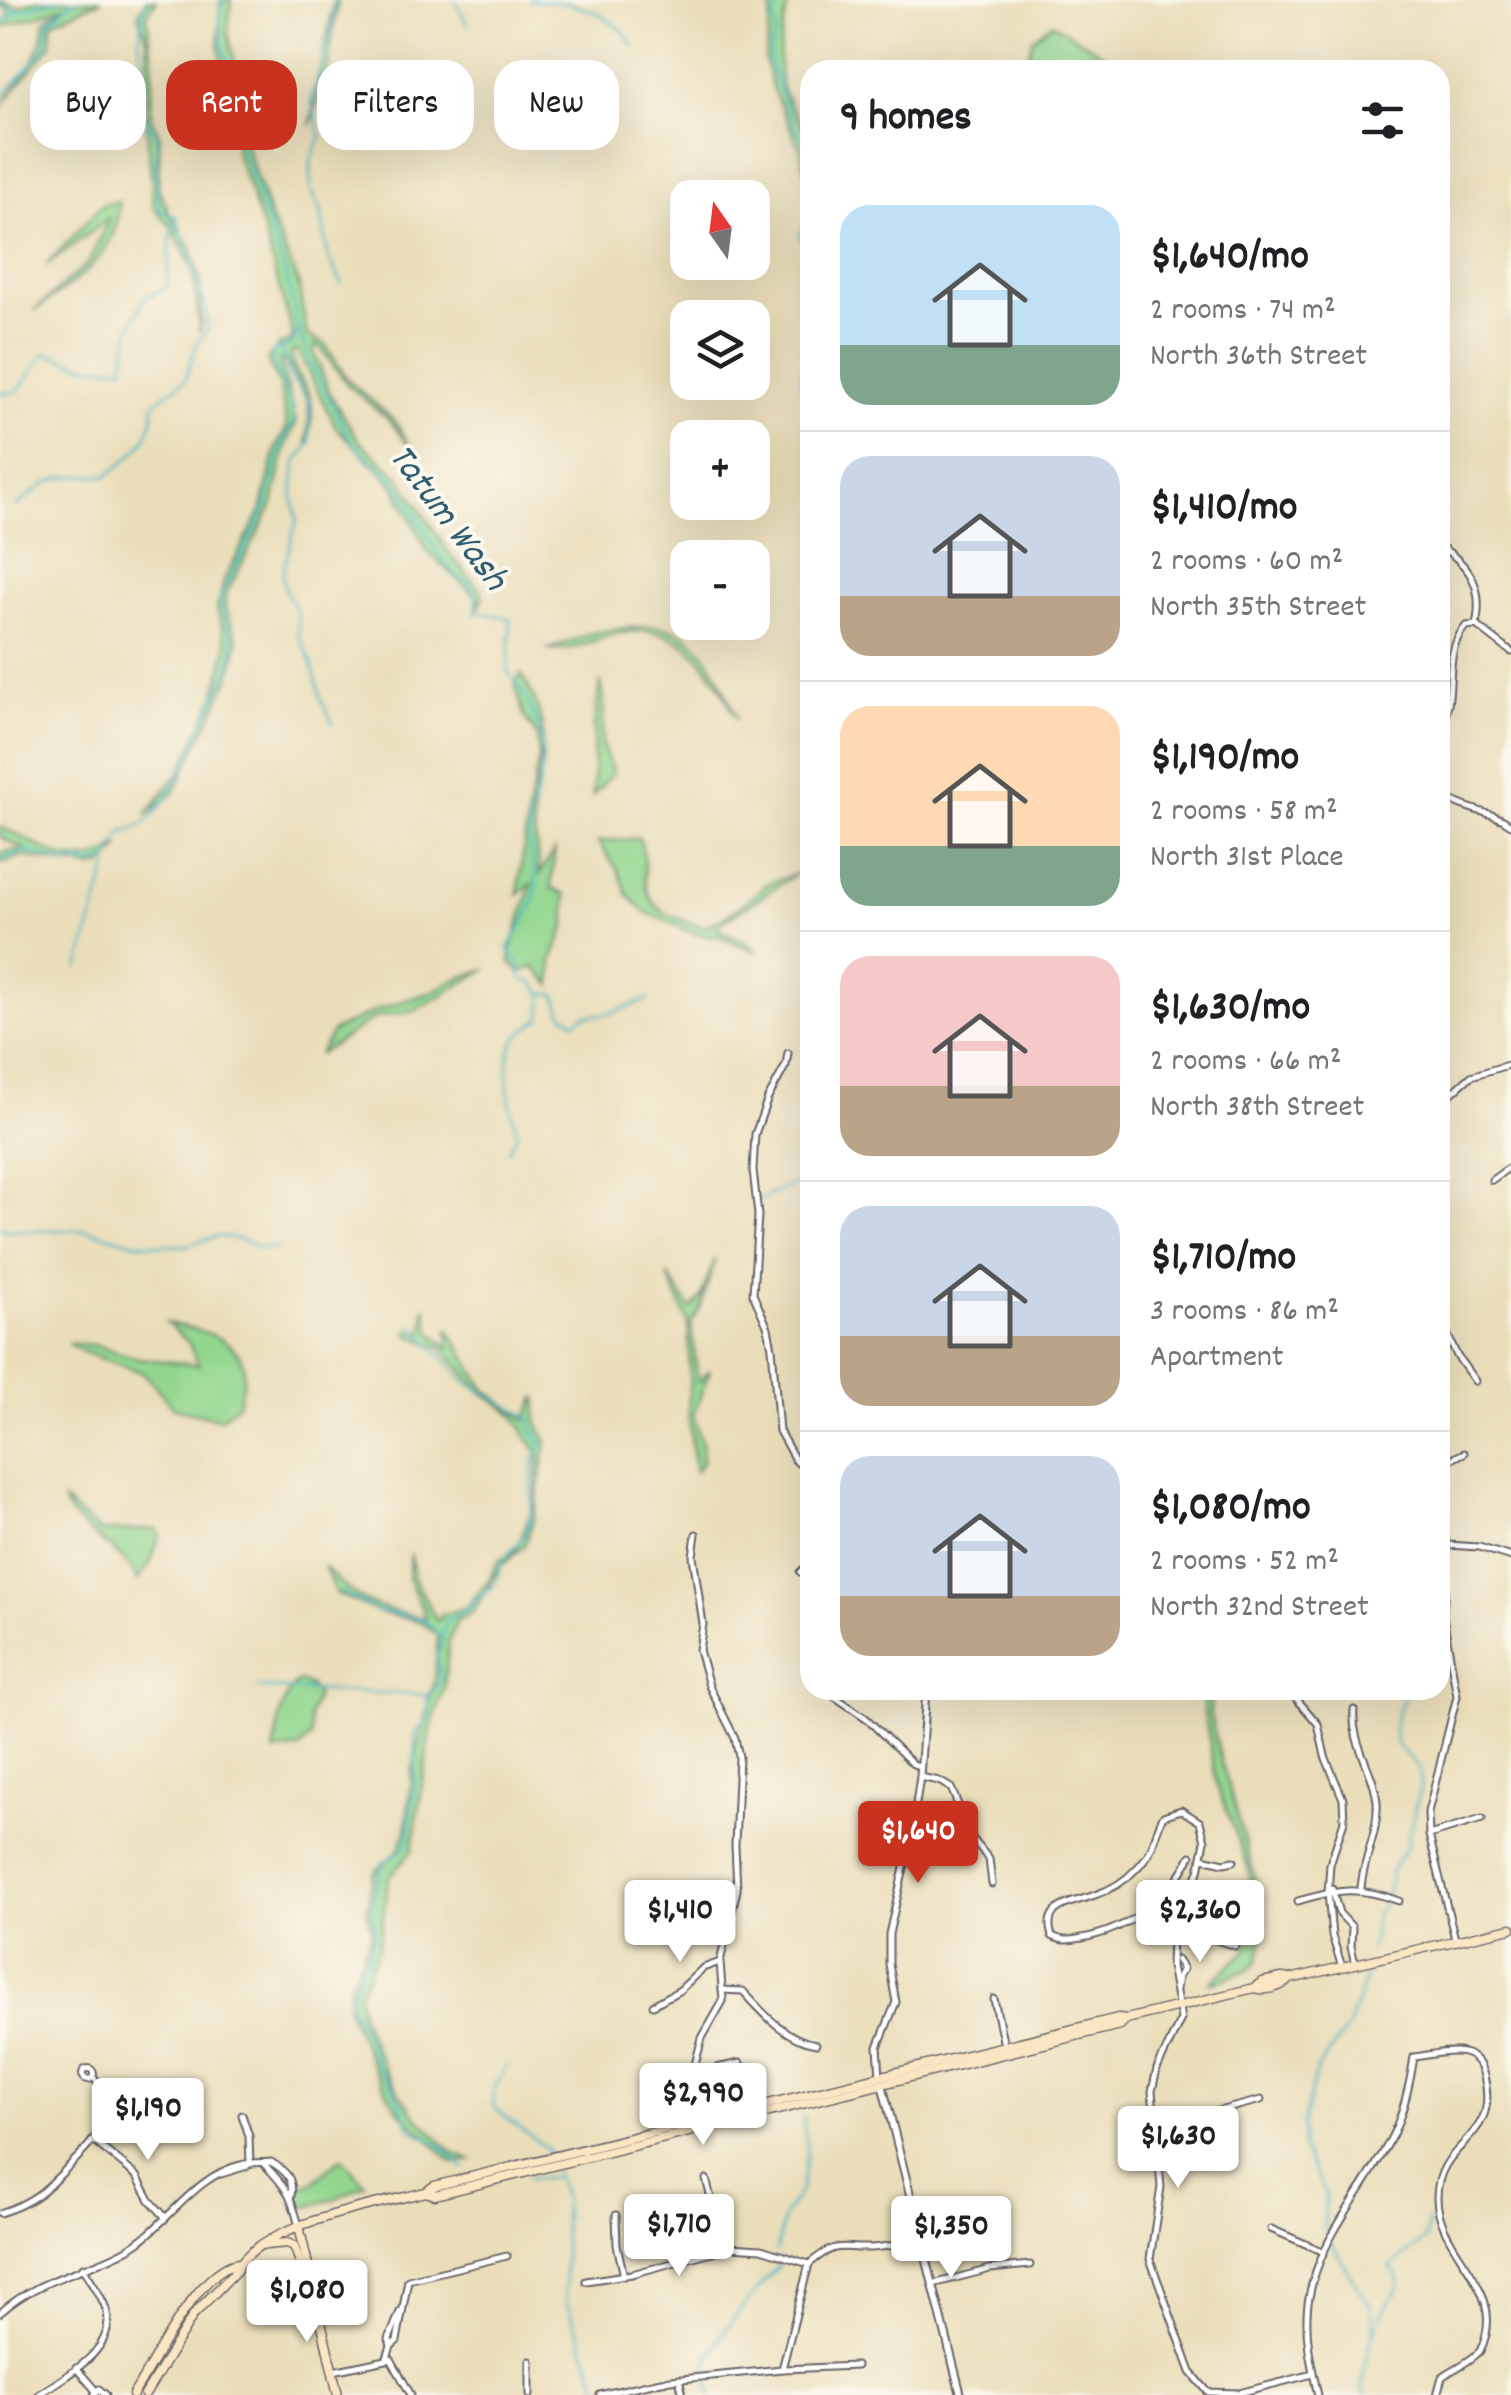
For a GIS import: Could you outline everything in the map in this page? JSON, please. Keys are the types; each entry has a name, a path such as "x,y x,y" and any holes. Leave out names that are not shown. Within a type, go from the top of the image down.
{"main road":[{"path":"133,2395 186,2308 230,2264 239,2263 299,2226 881,2080 1120,2025 1126,2019 1163,2010 1176,1998 1263,1990 1342,1966 1511,1928"},
{"path":"299,2226 338,2395"},
{"path":"261,2246 294,2246 303,2271 312,2282"},
{"path":"145,2395 194,2314 236,2271 239,2263"}],"street":[{"path":"1450,554 1470,570 1477,584 1480,608 1476,625"},
{"path":"1450,688 1459,636 1466,626 1476,625 1511,652"},
{"path":"1450,799 1491,813 1511,825"},
{"path":"788,1053 755,1134 753,1170 758,1215 754,1294 772,1348 779,1430 800,1465"},
{"path":"1450,1095 1471,1076 1511,1064"},
{"path":"1492,1180 1511,1166"},
{"path":"1450,1340 1475,1381"},
{"path":"1450,1460 1464,1452"},
{"path":"696,1534 693,1556 703,1624 699,1650 716,1703 736,1738 739,1757 735,1845 738,1890 720,1962 721,2005 702,2038 694,2076 704,2124"},
{"path":"1450,1545 1480,1547 1511,1557"},
{"path":"1450,1653 1457,1696 1429,1797 1429,1834 1455,1940"},
{"path":"840,1700 866,1718 919,1766"},
{"path":"925,1700 912,1837 889,1934 889,1964 896,2002 878,2047 881,2080 961,2395"},
{"path":"1298,1700 1318,1724 1325,1756 1344,1799 1344,1821 1328,1880 1334,1942 1342,1966"},
{"path":"1354,1710 1354,1736 1375,1788 1377,1812 1361,1888"},
{"path":"920,1777 939,1780 952,1788 972,1838 989,1858 992,1884"},
{"path":"1191,1856 1184,1871 1155,1902 1116,1928 1064,1941 1050,1932 1052,1916 1060,1906 1110,1889 1132,1873 1155,1844 1161,1819 1168,1812 1187,1812 1200,1822 1206,1835 1203,1858 1175,1927 1176,1998 1181,2019 1152,2092 1161,2187 1150,2259 1191,2372 1200,2385 1227,2395 1314,2374"},
{"path":"1429,1834 1482,1819"},
{"path":"1203,1858 1234,1861"},
{"path":"1184,1871 1196,1878"},
{"path":"1298,1901 1361,1888 1396,1900"},
{"path":"1190,1892 1233,1906 1240,1904"},
{"path":"1330,1892 1339,1914 1352,1926 1355,1963"},
{"path":"1175,1927 1234,1946"},
{"path":"1334,1942 1351,1938"},
{"path":"1174,1957 1183,1969 1178,1976 1176,1998"},
{"path":"654,2005 680,1990 703,1968 720,1962"},
{"path":"722,1990 743,1991 770,2020 806,2043 816,2044"},
{"path":"994,1999 1005,2050"},
{"path":"1318,2395 1307,2332 1308,2304 1322,2251 1395,2129 1414,2057 1461,2051 1475,2056 1480,2064 1487,2112 1477,2129 1449,2158 1438,2186 1437,2201 1448,2234 1476,2264"},
{"path":"656,2076 694,2076 740,2063"},
{"path":"0,2214 41,2195 95,2142 106,2113 103,2092 93,2077"},
{"path":"1157,2128 1261,2100"},
{"path":"242,2115 249,2136 250,2164"},
{"path":"95,2142 137,2176 166,2218"},
{"path":"0,2313 40,2284 123,2251 205,2182 250,2164 263,2163 276,2169 291,2196 299,2226"},
{"path":"706,2179 724,2248"},
{"path":"616,2215 624,2276"},
{"path":"1271,2229 1322,2251"},
{"path":"782,2369 809,2264 842,2245 868,2248 922,2241"},
{"path":"586,2280 624,2276 742,2246 809,2264"},
{"path":"387,2358 397,2341 408,2280 507,2256"},
{"path":"933,2284 1030,2265"},
{"path":"38,2395 100,2346 108,2327 105,2308 83,2267"},
{"path":"1437,2395 1442,2377 1472,2359 1484,2345 1494,2323 1495,2309"},
{"path":"332,2371 387,2358 394,2362 411,2395"},
{"path":"530,2361 530,2395"},
{"path":"603,2394 680,2380 856,2366"},
{"path":"76,2368 95,2393 102,2390 106,2395"},
{"path":"680,2380 683,2395"}],"green space":[{"path":"0,0 16,7 37,0 102,0 52,22 51,45 39,60 33,60 45,20 66,6 0,28 0,22 10,17 6,8 0,6"},
{"path":"147,0 156,0 147,15 153,62 151,117 160,136 158,187 191,248 201,282 200,333 193,270 172,228 154,208 147,130 147,39 138,13"},
{"path":"220,0 231,0 228,33 235,60 222,60"},
{"path":"334,0 338,0 329,60 323,60"},
{"path":"773,0 789,0 779,70 784,93 800,122 800,148 773,90 765,61"},
{"path":"1052,23 1113,60 1027,60 1033,38"},
{"path":"30,65 30,71 0,108"},
{"path":"236,150 247,150 270,218 298,281 307,335 325,344 348,380 395,421 420,462 392,423 348,385 315,345 314,353 332,398 360,442 398,475 451,556 481,590 483,600 475,614 479,599 428,552 393,484 336,427 297,350 292,352 311,400 307,444 307,399 287,360 280,360 296,423 285,449 273,504 225,596 238,641 230,677 174,793 146,815 181,770 216,694 227,646 217,608 225,578 261,511 276,448 287,427 280,387 267,360 293,336 264,232"},
{"path":"119,202 117,221 103,253 78,278 34,311 89,262 109,218 46,265 103,204"},
{"path":"651,627 670,629 670,637 640,631 547,650 592,633"},
{"path":"677,640 690,640 703,651 737,719 705,664"},
{"path":"521,674 541,723 542,752 533,811 540,874 555,849 551,888 566,895 566,926 552,960 552,985 534,967 520,972 510,962 532,884 518,894 539,758 537,736 524,716 515,684"},
{"path":"600,682 604,697 602,745 613,773 593,795 594,726"},
{"path":"0,827 71,859 85,859 120,847 101,866 91,868 22,856 0,864 0,853 24,848 0,837"},
{"path":"639,838 646,887 655,904 669,915 705,927 767,884 798,873 720,923 719,930 745,941 758,952 722,937 696,934 645,912 628,895 618,870 598,842"},
{"path":"487,969 414,1011 376,1017 318,1055 333,1031 379,1009"},
{"path":"715,1259 701,1307 691,1324 698,1381 710,1370 693,1415 702,1444 702,1463 695,1471 688,1412 688,1321 667,1274 691,1309 701,1297"},
{"path":"426,1306 430,1331 449,1348 448,1328 485,1389 526,1420 537,1396 537,1421 547,1443 533,1521 524,1546 499,1568 473,1612 457,1620 449,1642 444,1688 432,1724 412,1851 389,1877 378,1949 359,1993 361,2017 385,2072 413,2113 454,2154 470,2160 453,2163 398,2110 375,2072 348,2010 350,1984 372,1935 367,1909 374,1873 399,1850 406,1830 413,1767 435,1679 438,1635 419,1621 381,1613 335,1593 324,1566 369,1603 426,1618 408,1577 411,1554 414,1578 437,1621 442,1615 466,1607 489,1580 497,1562 515,1551 535,1503 539,1454 511,1412 482,1392 441,1347 410,1336 408,1331 423,1332"},
{"path":"167,1323 215,1336 242,1360 244,1376 238,1404 220,1419 174,1408 144,1373 67,1343 93,1345 138,1358 199,1365 188,1342"},
{"path":"62,1500 101,1532 156,1529 160,1534 150,1564 138,1580 120,1556 79,1522"},
{"path":"299,1681 310,1686 317,1696 309,1716 311,1737 299,1748 274,1752 283,1704"},
{"path":"1203,1700 1211,1700 1210,1715 1221,1760 1262,1902 1261,1951 1257,1962 1248,1970 1215,1982 1211,1982 1245,1952 1256,1918 1248,1867 1217,1785"},
{"path":"341,2158 365,2184 332,2200 302,2207 297,2189 313,2183"}],"waterway":[{"path":"0,22 55,0"},
{"path":"0,99 44,49 49,22 74,0"},
{"path":"16,507 57,479 107,476 126,460 147,437 154,403 185,380 197,343 208,331 204,303 177,217 160,211 155,175 157,138 140,111 143,78 139,39 145,0"},
{"name":"Tatum Wash","path":"222,0 219,18 224,51 235,77 235,132 286,275 310,362 352,443 395,481 444,563 457,577 469,582 476,596 477,612 511,621 508,672 530,706 539,731 542,771 529,831 536,893 508,949 519,963 522,980 530,981 543,993 541,1018 516,1039 508,1060 509,1099 517,1134 508,1151"},
{"path":"336,0 311,100 321,137 311,160 311,190 321,210 328,256 342,284"},
{"path":"455,0 468,25"},
{"path":"529,0 567,3 598,13 622,30 634,46"},
{"path":"780,0 774,19 777,30 770,53 771,66 800,134"},
{"path":"0,3 17,10"},
{"path":"0,393 17,392 45,353 86,366 123,368 130,329 144,298 166,288 175,220"},
{"path":"0,859 27,851 63,862 98,864 109,858 123,832 151,817 174,786 232,657 234,647 219,599 264,511 283,441 294,421 293,407 273,363 273,352 291,345 298,333"},
{"path":"281,351 290,375 310,404 310,444 296,462 293,497 297,519 282,575 297,611 299,637 333,724"},
{"path":"79,968 110,859"},
{"path":"546,993 556,995 563,1014 575,1022 584,1016 612,1013 649,999"},
{"path":"757,1201 800,1181"},
{"path":"0,1228 87,1230 136,1243 184,1246 217,1236 277,1249"},
{"path":"411,1324 465,1381 530,1418 542,1444 534,1463 526,1530 502,1563 496,1583 446,1621 443,1635"},
{"path":"340,1592 378,1611 423,1619 443,1639 437,1654 441,1680 427,1695 429,1716 415,1735 415,1787 406,1847 382,1864 372,1909 375,1936 348,2003 411,2129 442,2147 464,2168"},
{"path":"257,1688 426,1695"},
{"path":"1371,1948 1376,1914 1385,1903 1392,1871 1406,1847 1421,1783 1420,1769 1396,1744 1396,1717 1403,1700"},
{"path":"1329,2235 1325,2226 1325,2194 1302,2147 1303,2123 1316,2071 1348,2027 1367,1973"},
{"path":"507,2065 493,2091 494,2108 547,2149 550,2157"},
{"path":"776,2251 784,2217 801,2189 807,2149 803,2117"},
{"path":"554,2169 563,2195 565,2298 601,2392"},
{"path":"527,2179 555,2177"},
{"path":"1366,2395 1362,2386 1370,2346 1380,2317 1399,2284 1390,2267 1426,2239 1428,2220"},
{"path":"1331,2243 1371,2307 1375,2335"},
{"path":"712,2395 707,2367 710,2355 778,2267 780,2258"}]}
